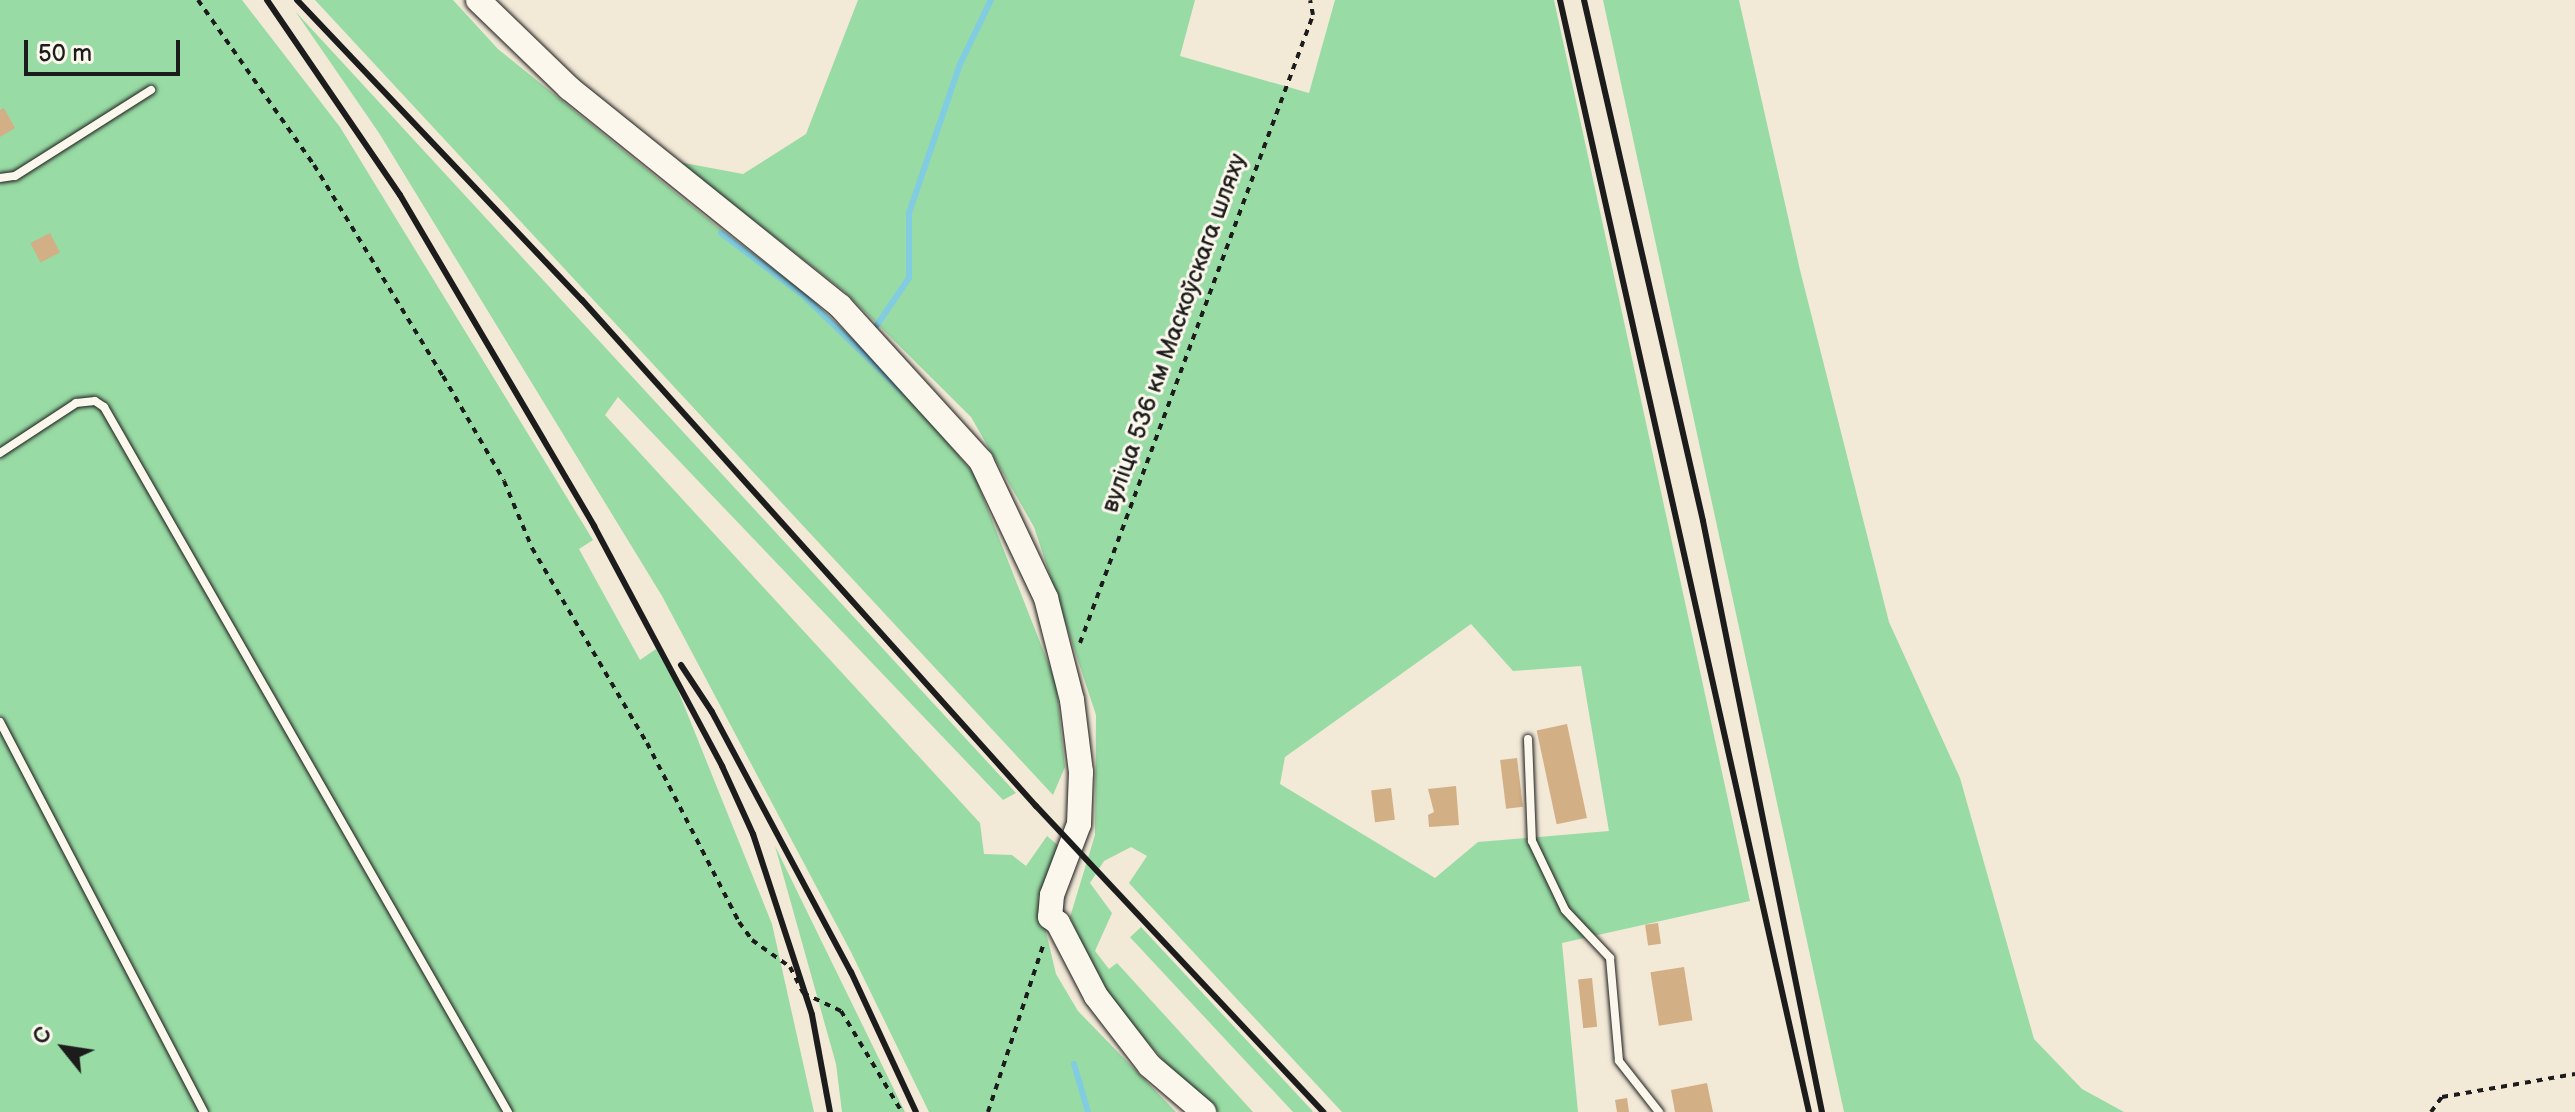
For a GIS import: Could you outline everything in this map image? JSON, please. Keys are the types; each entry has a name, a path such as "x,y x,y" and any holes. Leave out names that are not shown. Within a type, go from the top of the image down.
{"street":[{"path":"478,0 569,88 840,306 968,442 1046,598 1067,679 1081,772 1079,824 1052,895 1050,917 1058,923 1096,996 1150,1066 1204,1112"}],"lane":[{"path":"0,178 15,176 151,90"},
{"path":"0,453 76,403 95,401 104,407 508,1112"},
{"path":"0,722 204,1112"},
{"path":"1528,739 1532,841 1565,910 1610,958 1619,1061 1659,1108"}],"path":[{"path":"198,0 314,165 504,481 532,548 647,743 739,922 752,940 790,967 803,993 841,1011 902,1112"},
{"name":"вуліца 536 км Маскоўскага шляху","path":"1067,679 1313,15 1310,0"},
{"path":"988,1112 1050,917"},
{"path":"2431,1112 2442,1097 2546,1075 2575,1074"}],"green space":[{"path":"0,0 242,0 340,127 593,540 579,549 640,660 656,649 675,683 772,924 814,1112 0,1112"},
{"path":"315,0 453,0 498,49 803,296 914,403 974,474 1056,683 1065,767 1053,795"},
{"path":"858,0 1195,0 1180,56 1309,93 1335,0 1554,0 1750,901 1562,943 1578,1112 1342,1112 1129,883 1147,856 1131,847 1104,861 1090,883 1112,913 1095,951 1109,969 1117,963 1253,1112 1218,1112 1176,1075 1102,989 1070,917 1095,835 1096,715 1034,527 971,417 845,292 679,162 743,174 806,134","holes":["1471,624 1513,671 1581,666 1609,831 1478,842 1435,878 1280,784 1285,757"]},
{"path":"1603,0 1739,0 1800,270 1889,622 1960,778 2034,1039 2082,1089 2124,1112 1844,1112"},
{"path":"295,11 1016,793 1003,800 618,397 605,415 980,823 984,854 1012,855 1026,866 1047,836 1060,847 1038,898 1056,974 1078,1011 1176,1112 929,1112 851,952 662,596 379,133"},
{"path":"775,846 905,1112 842,1112 836,1064"},
{"path":"1141,927 1313,1111 1293,1112 1130,937"}],"building":[{"path":"4,108 15,128 0,137 0,110"},
{"path":"50,233 60,253 40,263 30,243"},
{"path":"1567,724 1587,818 1557,824 1537,730"},
{"path":"1517,758 1523,807 1506,809 1500,760"},
{"path":"1456,786 1459,825 1429,827 1428,815 1434,812 1428,789"},
{"path":"1391,788 1395,820 1375,822 1371,790"},
{"path":"1658,923 1661,944 1648,946 1645,925"},
{"path":"1684,967 1692,1020 1659,1026 1650,972"},
{"path":"1592,978 1597,1027 1583,1028 1578,979"},
{"path":"1707,1083 1713,1112 1675,1112 1671,1090"},
{"path":"1627,1098 1629,1112 1617,1112 1615,1100"}],"waterway":[{"path":"877,325 909,278 909,213 960,64 991,0"},
{"path":"721,233 804,296 903,392"},
{"path":"1074,1064 1088,1112"}],"railway":[{"path":"267,0 400,195 594,526 722,766 753,834 812,1015 830,1112"},
{"path":"297,0 582,300 1036,806 1323,1112"},
{"path":"1560,0 1809,1112"},
{"path":"1584,0 1703,521 1822,1112"},
{"path":"681,665 712,712 851,972 916,1112"}]}
